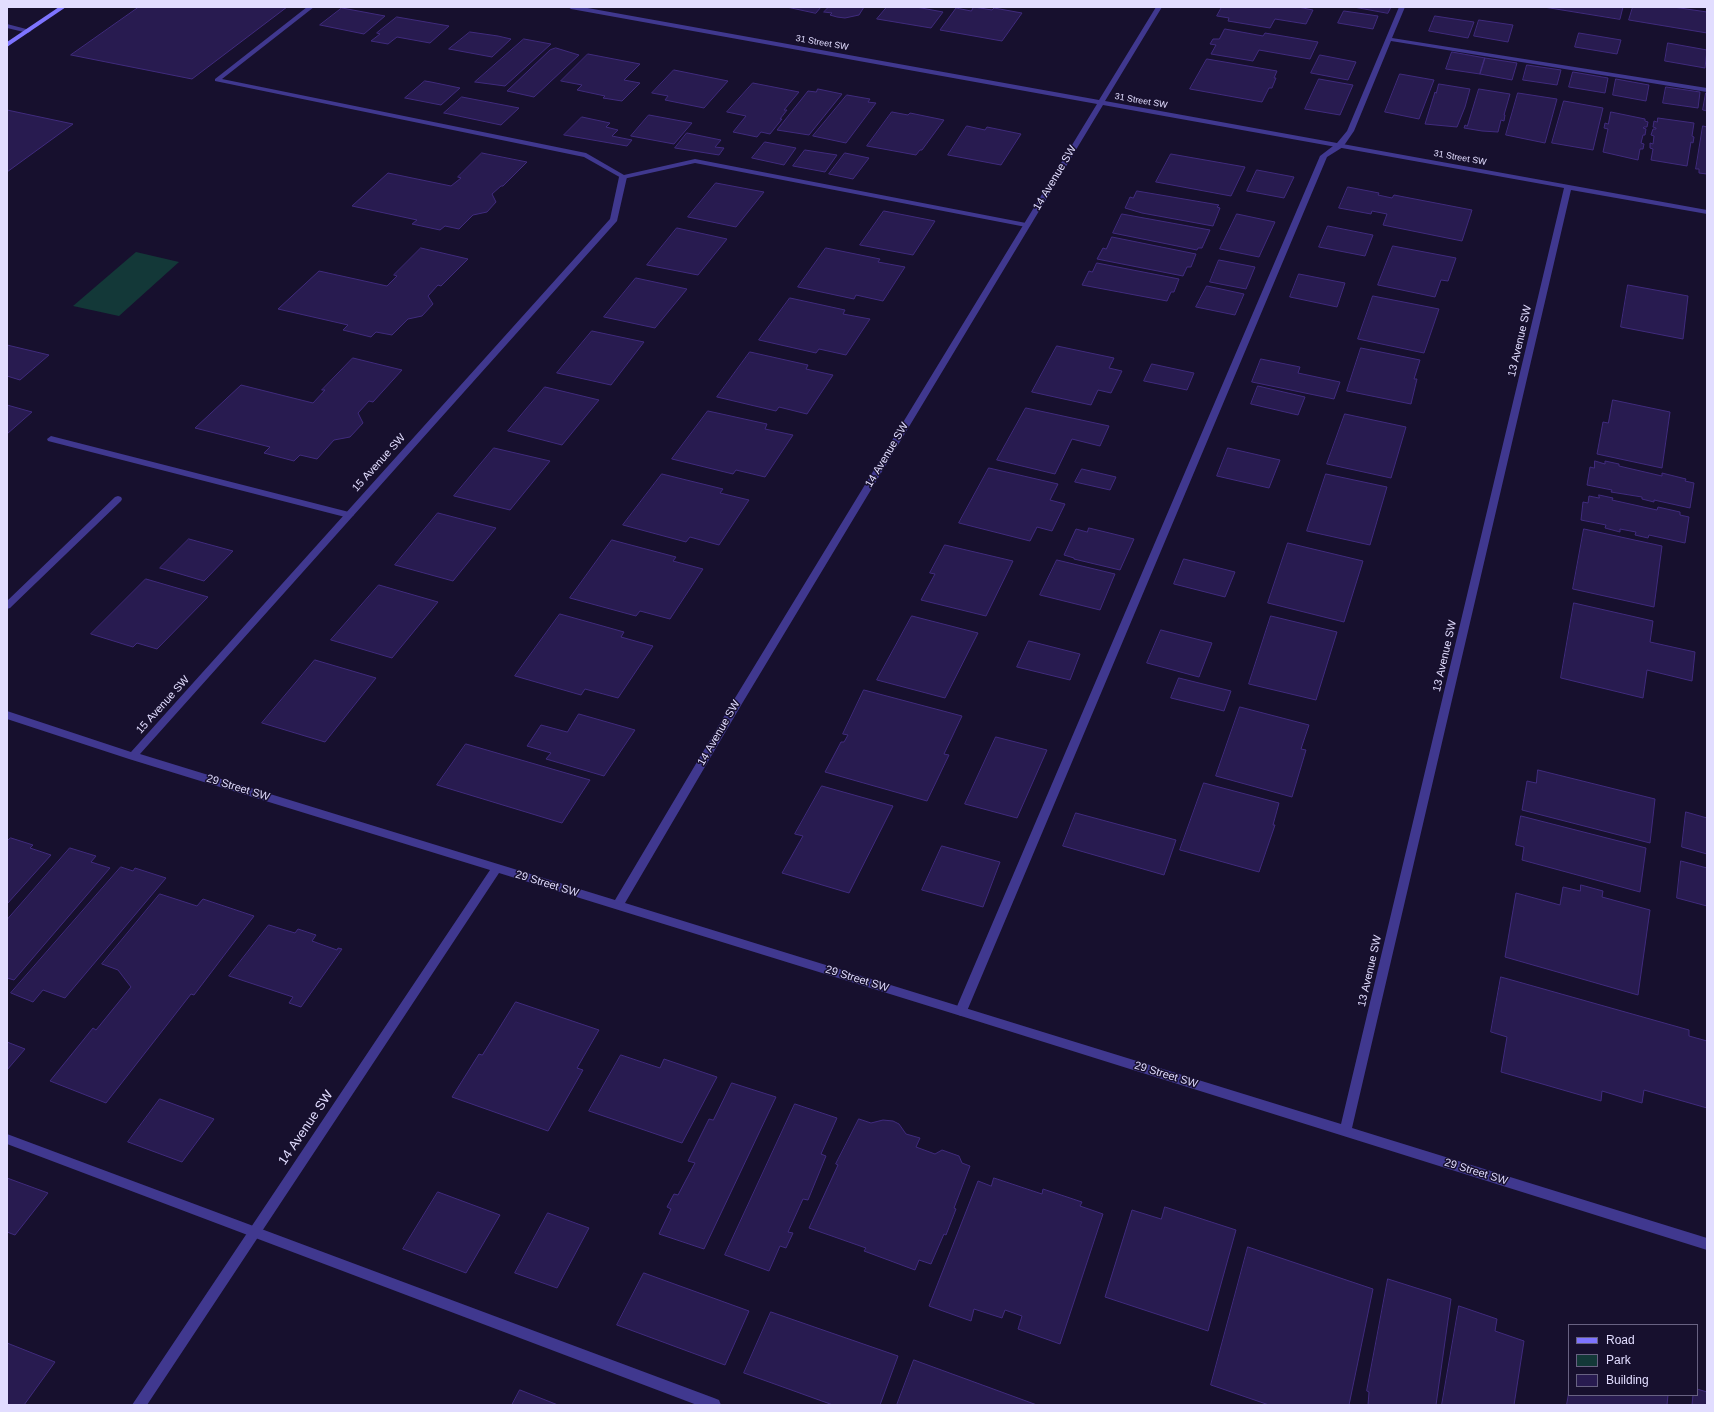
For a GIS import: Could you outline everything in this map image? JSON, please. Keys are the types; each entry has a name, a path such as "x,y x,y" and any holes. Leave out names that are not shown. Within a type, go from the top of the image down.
{"main road":[{"path":"7,45 64,7"}],"street":[{"path":"311,7 217,80 586,155 623,177 695,161 1026,225"},
{"name":"31 Street SW","path":"571,7 1707,212"},
{"name":"14 Avenue SW","path":"618,905 739,700 1159,7"},
{"path":"961,1011 1324,156 1340,145 1350,131 1402,7"},
{"path":"7,26 28,31"},
{"path":"1388,39 1707,90"},
{"name":"15 Avenue SW","path":"133,756 614,219 623,177"},
{"name":"13 Avenue SW","path":"1345,1131 1568,187"},
{"path":"51,438 349,515"},
{"path":"9,602 118,499"},
{"name":"29 Street SW","path":"7,715 133,756 961,1011 1707,1244"},
{"name":"14 Avenue SW","path":"139,1405 497,868"},
{"path":"7,1139 714,1405"}],"green space":[{"path":"136,252 179,262 119,316 73,306"}],"building":[{"path":"139,7 287,7 192,79 71,55"},
{"path":"787,7 821,7 816,13"},
{"path":"829,7 864,7 859,15 845,18 830,15 832,13 824,12"},
{"path":"887,7 916,7 943,12 931,28 877,19"},
{"path":"974,7 992,10 994,8 1022,13 1002,41 940,30 956,8 971,11"},
{"path":"1222,7 1298,7 1313,10 1306,24 1275,19 1270,28 1228,21 1229,18 1217,16"},
{"path":"1354,7 1391,7 1388,13"},
{"path":"1544,7 1623,7 1620,19"},
{"path":"1633,7 1673,7 1707,12 1707,33 1629,20"},
{"path":"342,8 385,16 364,34 320,25"},
{"path":"1344,11 1378,16 1373,29 1338,23"},
{"path":"1435,16 1474,22 1468,38 1429,31"},
{"path":"397,17 449,26 430,43 397,37 388,44 371,41 380,34 377,33"},
{"path":"1479,20 1513,25 1508,42 1474,36"},
{"path":"1225,29 1263,36 1265,33 1318,42 1310,59 1259,50 1253,61 1211,54 1216,45 1210,44 1213,39 1219,39"},
{"path":"470,32 511,39 492,57 449,49"},
{"path":"1579,33 1621,40 1617,54 1575,47"},
{"path":"524,39 551,44 505,86 475,82"},
{"path":"1668,43 1707,50 1705,68 1665,61"},
{"path":"556,48 579,55 534,97 507,91 550,50"},
{"path":"1452,52 1485,58 1480,74 1446,69"},
{"path":"588,54 640,64 624,80 640,83 622,101 603,98 605,96 577,90 582,85 561,81"},
{"path":"1320,55 1356,62 1348,80 1311,73"},
{"path":"1485,58 1517,63 1512,80 1480,74"},
{"path":"1207,59 1277,71 1274,78 1276,78 1272,88 1269,88 1262,102 1190,89"},
{"path":"1527,65 1561,70 1557,85 1523,80"},
{"path":"674,70 728,81 704,108 665,100 668,96 652,93"},
{"path":"1573,72 1608,78 1605,93 1569,87"},
{"path":"1400,74 1434,80 1419,119 1385,112"},
{"path":"1319,79 1353,85 1340,115 1305,109"},
{"path":"1616,79 1649,85 1646,101 1613,95"},
{"path":"425,81 460,88 441,105 405,98"},
{"path":"753,83 799,92 784,110 787,110 770,134 761,132 757,137 733,132 746,116 727,112"},
{"path":"1439,84 1470,89 1457,127 1425,124"},
{"path":"1666,87 1700,92 1698,108 1663,103"},
{"path":"818,89 842,94 809,135 777,130 808,91 816,92"},
{"path":"1479,89 1510,94 1504,115 1504,121 1501,120 1498,132 1464,128 1465,125 1467,126"},
{"path":"1518,93 1557,99 1545,143 1506,135"},
{"path":"1707,93 1707,111 1703,110"},
{"path":"847,95 870,99 868,102 876,103 846,143 813,136"},
{"path":"462,97 519,108 501,125 444,113"},
{"path":"1564,101 1603,108 1593,150 1552,143"},
{"path":"7,110 73,124 7,172"},
{"path":"892,112 908,115 910,113 944,120 922,150 920,150 916,155 867,146"},
{"path":"1611,112 1645,119 1645,121 1648,122 1647,127 1643,128 1646,129 1641,143 1644,144 1643,149 1640,149 1638,160 1603,152 1608,129 1604,128 1605,123 1608,124"},
{"path":"649,115 692,123 674,144 631,136"},
{"path":"582,117 610,123 606,127 618,130 612,136 632,140 627,146 564,135"},
{"path":"1658,118 1694,123 1692,136 1694,137 1693,143 1691,142 1687,166 1651,160 1653,149 1650,148 1650,143 1653,144 1654,136 1651,135 1653,129 1656,129 1653,127 1654,121 1657,122"},
{"path":"967,126 985,130 987,127 1021,134 1001,165 948,155"},
{"path":"1703,126 1707,127 1707,174 1699,173 1699,169 1696,169"},
{"path":"687,133 721,140 715,147 724,148 719,155 675,148"},
{"path":"765,142 796,148 784,165 752,158"},
{"path":"805,150 837,155 825,172 793,166"},
{"path":"482,153 527,162 503,186 492,194 496,202 487,212 473,215 459,229 445,226 440,230 412,224 417,220 352,206 388,173 451,186 461,178 458,177"},
{"path":"845,153 869,158 853,179 829,174"},
{"path":"1171,154 1245,167 1231,196 1156,182"},
{"path":"1257,170 1294,177 1284,198 1247,191"},
{"path":"716,183 764,192 736,227 688,217"},
{"path":"1348,187 1379,193 1378,195 1392,198 1394,195 1472,210 1462,241 1383,225 1387,214 1372,211 1371,214 1339,208"},
{"path":"1137,191 1219,205 1217,207 1220,208 1213,226 1142,213 1125,208 1130,197 1133,198"},
{"path":"884,211 935,221 913,255 860,245"},
{"path":"1122,214 1210,230 1202,248 1198,248 1197,250 1113,233"},
{"path":"1237,214 1275,222 1259,257 1220,249"},
{"path":"1328,226 1373,235 1365,256 1319,247"},
{"path":"677,228 727,239 698,275 647,265"},
{"path":"1112,237 1196,254 1191,267 1187,267 1183,276 1097,259 1103,248 1106,249"},
{"path":"1393,246 1456,258 1448,281 1441,280 1435,297 1378,285"},
{"path":"421,248 468,259 441,286 438,285 428,296 433,304 422,316 408,319 392,335 376,332 371,337 343,330 348,325 278,309 319,271 387,286 397,276 394,275"},
{"path":"826,248 880,259 878,262 905,267 883,301 856,295 854,299 798,287"},
{"path":"1219,260 1255,267 1246,289 1210,282"},
{"path":"1097,263 1179,279 1174,292 1171,292 1167,301 1082,285 1089,271 1092,272"},
{"path":"1299,274 1345,283 1337,307 1290,297"},
{"path":"636,278 687,289 655,328 604,317"},
{"path":"1628,285 1688,296 1683,339 1621,327"},
{"path":"1207,286 1244,294 1235,315 1196,307"},
{"path":"1373,296 1439,309 1424,353 1358,339"},
{"path":"790,298 845,310 843,314 870,319 846,355 819,349 816,353 759,340"},
{"path":"592,331 644,342 611,385 557,373"},
{"path":"7,345 49,355 20,380 7,376"},
{"path":"1057,346 1114,358 1109,368 1122,371 1111,393 1098,390 1091,405 1032,392"},
{"path":"1361,348 1420,360 1414,379 1417,379 1411,404 1347,391"},
{"path":"750,352 808,365 806,369 833,375 807,414 779,407 776,411 717,397"},
{"path":"353,358 402,370 373,402 369,401 358,413 363,423 350,437 334,440 317,459 300,455 294,461 264,453 270,447 195,428 241,385 313,403 325,390 322,390"},
{"path":"1261,359 1300,367 1298,373 1340,382 1334,399 1252,382"},
{"path":"1152,364 1194,373 1187,390 1144,381"},
{"path":"1258,386 1305,397 1298,415 1251,404"},
{"path":"545,387 599,400 562,445 508,431"},
{"path":"1613,400 1670,412 1662,468 1597,454 1603,422 1608,423"},
{"path":"7,405 32,412 7,434"},
{"path":"1026,408 1109,426 1100,446 1072,439 1055,474 997,460"},
{"path":"708,411 767,424 765,429 793,435 765,477 736,470 733,474 672,459"},
{"path":"1345,414 1406,427 1391,478 1327,464"},
{"path":"494,448 550,461 510,510 454,496"},
{"path":"1228,448 1280,460 1269,488 1217,476"},
{"path":"1595,461 1605,464 1605,461 1619,464 1619,466 1662,476 1662,473 1686,479 1685,481 1694,483 1690,508 1654,500 1654,502 1642,499 1642,497 1611,492 1612,490 1587,485 1590,467 1594,468"},
{"path":"989,468 1058,484 1050,500 1065,504 1052,531 1037,527 1030,541 959,523"},
{"path":"1082,469 1116,477 1110,490 1075,482"},
{"path":"662,474 723,489 720,493 749,500 719,545 690,537 686,542 623,525"},
{"path":"1326,474 1387,487 1370,545 1307,531"},
{"path":"1599,495 1613,498 1612,500 1657,510 1658,507 1680,512 1680,515 1689,517 1685,543 1649,535 1648,538 1635,535 1636,532 1620,529 1620,532 1605,528 1606,525 1581,520 1583,502 1588,503 1589,496 1599,498"},
{"path":"438,513 496,528 453,581 395,565"},
{"path":"1089,528 1134,539 1120,570 1074,559 1064,555 1076,529 1087,532"},
{"path":"1584,529 1662,546 1654,607 1573,589"},
{"path":"189,539 233,551 204,581 160,568"},
{"path":"612,540 676,557 673,561 703,569 670,619 640,611 636,616 570,598"},
{"path":"1288,543 1363,561 1344,622 1268,603"},
{"path":"945,545 1013,561 986,616 921,600 935,574 930,573"},
{"path":"1184,559 1235,572 1225,597 1174,584"},
{"path":"1057,560 1115,574 1100,610 1040,595"},
{"path":"146,579 208,597 157,649 137,643 133,647 91,634"},
{"path":"379,585 438,602 392,658 331,640"},
{"path":"1574,603 1653,621 1650,642 1695,652 1692,681 1647,670 1643,698 1561,678"},
{"path":"560,614 624,632 621,637 653,646 618,698 585,689 581,695 515,676"},
{"path":"912,616 978,633 945,698 877,680"},
{"path":"1271,616 1337,632 1316,700 1249,684"},
{"path":"1161,630 1212,643 1199,677 1147,663"},
{"path":"1029,641 1080,654 1070,680 1017,667"},
{"path":"315,660 376,678 325,742 262,723"},
{"path":"1179,678 1231,691 1224,711 1171,698"},
{"path":"864,690 962,716 944,754 949,755 927,801 825,772 841,742 844,742 848,735 843,734"},
{"path":"1240,707 1309,725 1301,749 1306,750 1292,797 1216,776"},
{"path":"579,714 635,730 604,776 546,759 551,753 527,746 541,725 567,732"},
{"path":"996,737 1047,750 1017,818 965,804"},
{"path":"466,744 590,780 562,823 437,785"},
{"path":"1538,770 1655,799 1650,843 1522,810 1527,781 1536,783"},
{"path":"1204,783 1279,803 1273,825 1275,825 1259,872 1180,850"},
{"path":"822,786 893,806 849,893 782,873 803,836 795,834"},
{"path":"1686,812 1707,818 1707,854 1682,847"},
{"path":"1076,813 1176,840 1164,875 1063,846"},
{"path":"1521,816 1646,848 1640,892 1522,860 1524,847 1516,845"},
{"path":"11,838 33,845 30,848 51,855 7,904 7,841"},
{"path":"942,846 1000,862 983,907 922,890"},
{"path":"70,848 96,856 91,862 110,868 14,980 7,978 7,920"},
{"path":"1681,861 1707,868 1707,906 1677,898"},
{"path":"121,867 133,871 135,868 166,878 65,998 43,990 33,1002 11,993"},
{"path":"1581,885 1603,891 1602,897 1650,910 1638,995 1505,957 1516,893 1560,905 1563,887 1580,891"},
{"path":"160,894 197,906 203,899 254,916 194,995 191,994 106,1103 50,1081 93,1028 96,1030 131,987 118,970 102,964"},
{"path":"269,925 295,933 298,929 316,935 312,941 337,950 338,948 342,949 301,1007 289,1003 293,997 229,976"},
{"path":"1501,977 1689,1030 1689,1036 1707,1041 1707,1108 1644,1090 1642,1103 1602,1091 1601,1101 1501,1072 1507,1037 1491,1032"},
{"path":"516,1002 599,1030 577,1068 583,1070 548,1131 452,1097 479,1054 482,1055"},
{"path":"7,1042 25,1049 7,1070"},
{"path":"621,1055 660,1068 664,1059 717,1077 682,1143 589,1111"},
{"path":"732,1083 776,1097 704,1249 659,1234 671,1209 667,1207 674,1194 678,1195 695,1163 688,1161 709,1119 713,1120"},
{"path":"160,1099 214,1119 182,1162 128,1142"},
{"path":"795,1104 837,1118 821,1154 826,1156 808,1200 803,1199 788,1232 793,1233 786,1248 780,1246 769,1271 725,1255"},
{"path":"859,1119 871,1123 883,1120 893,1121 899,1124 906,1134 920,1138 916,1147 935,1154 942,1150 959,1156 962,1163 970,1166 954,1208 956,1209 946,1235 944,1234 931,1264 919,1260 915,1270 864,1251 866,1248 809,1228 838,1165 836,1164"},
{"path":"7,1178 48,1193 15,1235 7,1232"},
{"path":"994,1178 1042,1194 1043,1189 1082,1202 1080,1206 1103,1214 1060,1344 1018,1329 1022,1316 1005,1310 1002,1318 974,1309 971,1321 929,1306 978,1181 991,1186"},
{"path":"438,1192 500,1215 466,1273 403,1249"},
{"path":"1165,1207 1236,1230 1208,1331 1105,1297 1132,1210 1161,1219"},
{"path":"548,1213 589,1228 557,1288 515,1273"},
{"path":"1248,1247 1373,1289 1349,1405 1269,1405 1211,1385"},
{"path":"644,1273 749,1311 725,1365 617,1325"},
{"path":"1388,1279 1451,1299 1436,1405 1368,1405 1369,1392 1367,1391"},
{"path":"1459,1306 1497,1319 1495,1331 1524,1341 1514,1405 1442,1405"},
{"path":"771,1312 898,1356 880,1405 833,1405 744,1373"},
{"path":"7,1343 55,1362 24,1405 7,1405"},
{"path":"914,1360 1037,1405 897,1405"},
{"path":"1698,1389 1707,1392 1707,1405 1692,1405 1693,1396 1698,1396"},
{"path":"520,1390 558,1405 512,1405"},
{"path":"1568,1396 1668,1396 1667,1405 1567,1405"}]}
